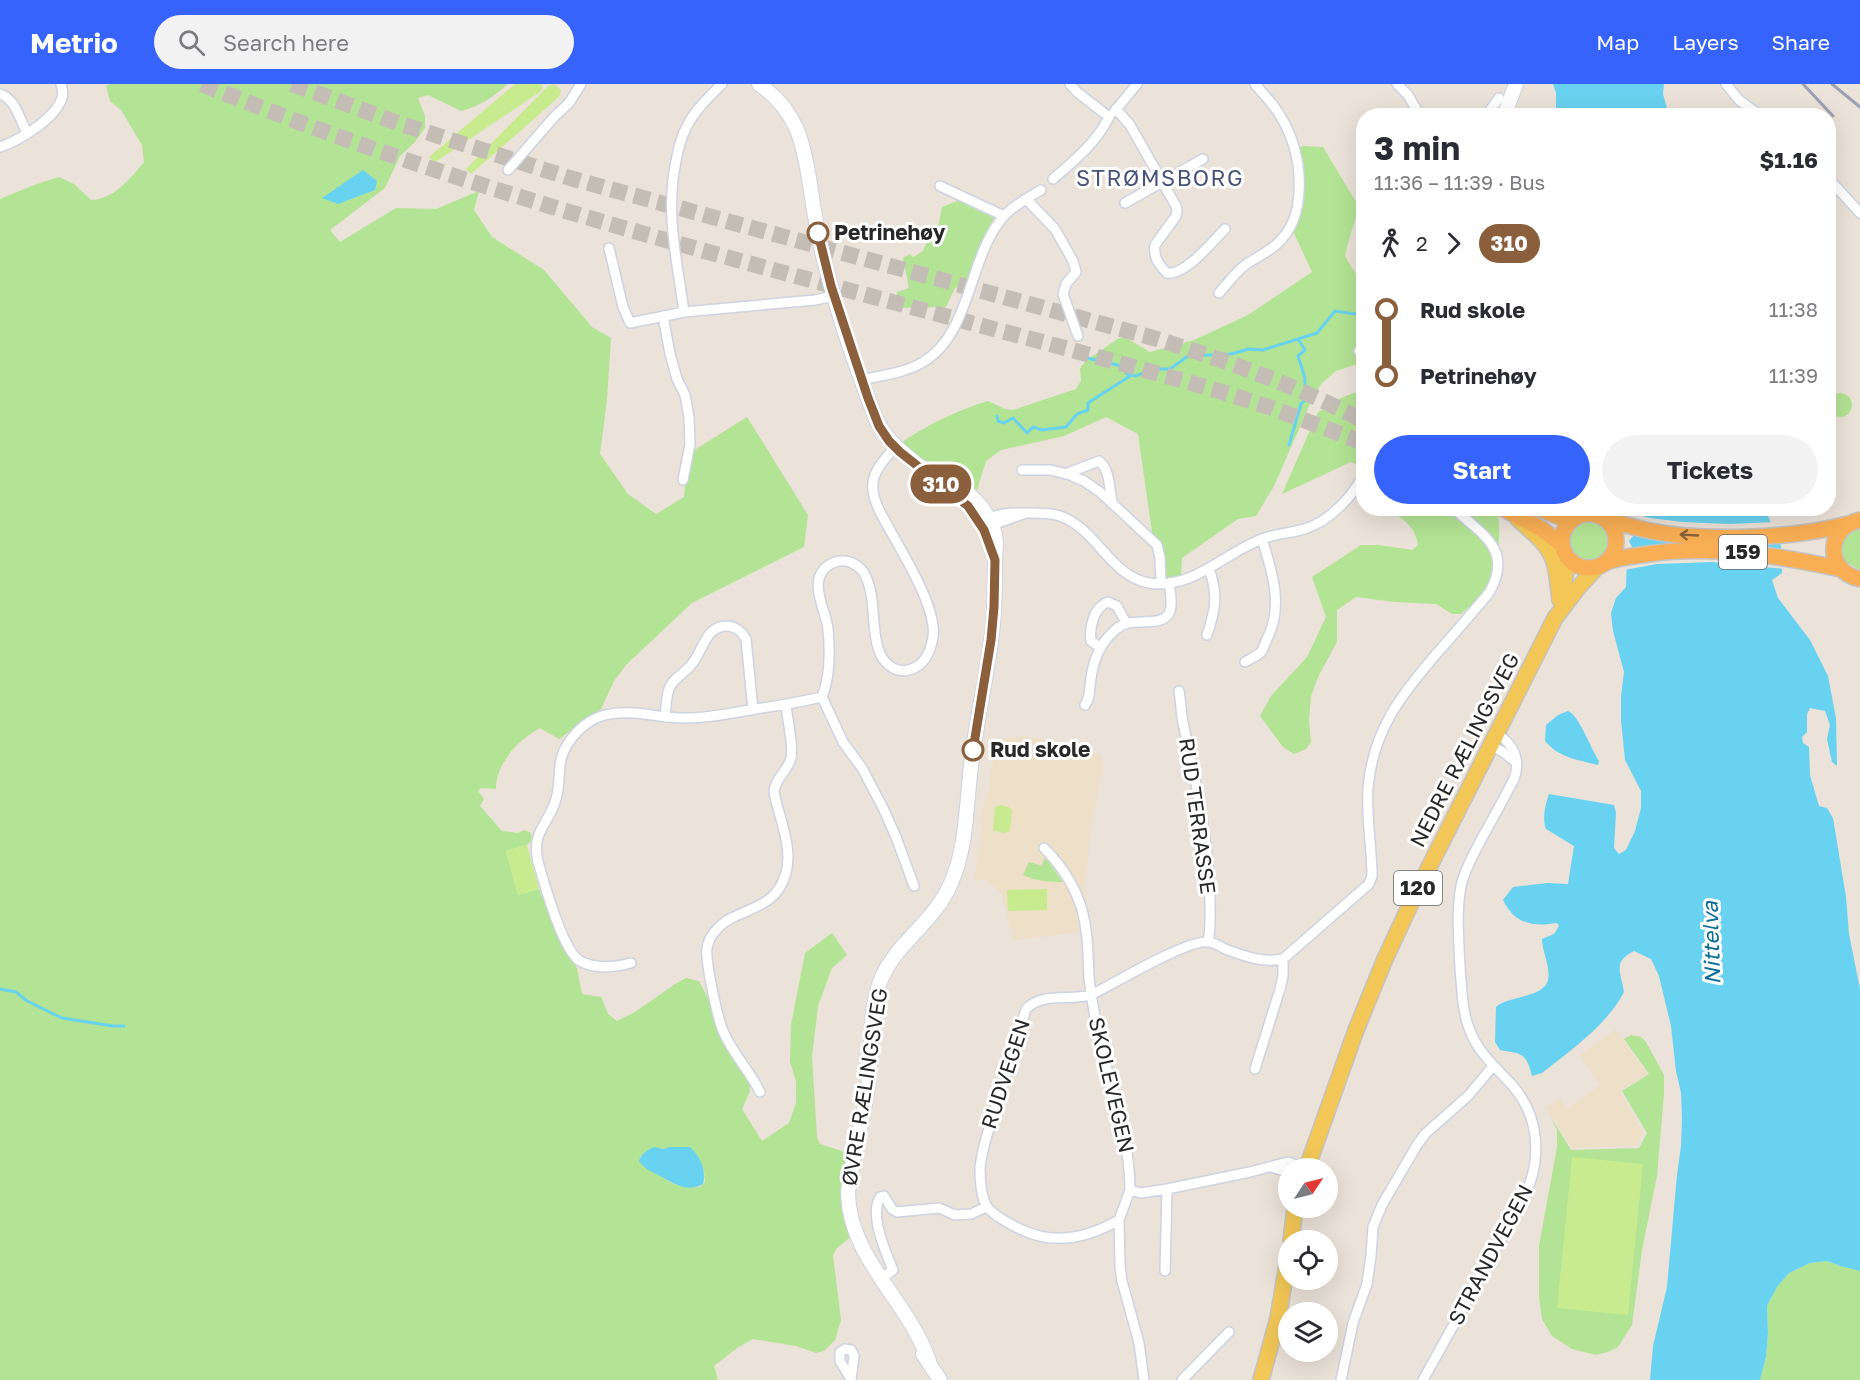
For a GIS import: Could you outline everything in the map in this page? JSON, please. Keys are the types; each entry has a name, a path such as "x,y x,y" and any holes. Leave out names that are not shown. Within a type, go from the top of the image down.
{"highway":[{"name":"159","path":"1516,516 1542,529 1578,566 1585,568 1670,551 1712,550 1796,559 1850,575"},
{"path":"1565,552 1563,530 1575,516"},
{"path":"1603,516 1613,528 1616,540 1613,553 1607,563"},
{"name":"159","path":"1603,516 1647,530 1684,535 1731,536 1789,533 1854,522"},
{"name":"159","path":"1854,522 1839,531 1834,545 1835,560 1850,575 1860,590"}],"main road":[{"name":"ØVRE RÆLINGSVEG","path":"759,84 782,106 797,131 805,160 818,233 834,296 879,426 895,447 919,465 963,489 975,500 987,522 995,560 995,598 991,640 957,866 940,904 885,970 877,991 872,1014 868,1082 850,1178 848,1201 850,1218 856,1235 898,1304 902,1318 918,1349 929,1361 940,1380"},
{"path":"1507,108 1516,84"},
{"path":"1513,516 1539,539 1551,554 1555,562 1560,600"},
{"name":"NEDRE RÆLINGSVEG","path":"1555,618 1560,600 1565,552"},
{"name":"NEDRE RÆLINGSVEG","path":"1310,1158 1352,1040 1412,901 1555,618 1582,583 1607,563"},
{"path":"1261,1380 1278,1318 1283,1290"}],"street":[{"path":"0,147 27,133 50,116 58,107 63,95 62,84"},
{"path":"508,170 569,103 581,84"},
{"path":"684,312 671,217 670,196 673,176 686,127 697,111 722,84"},
{"path":"1070,84 1077,92 1130,125 1177,211 1176,216 1155,245 1156,258 1167,273 1179,272 1187,267 1225,229"},
{"path":"1053,179 1086,151 1137,84"},
{"path":"1219,293 1246,264 1279,242 1291,228 1299,204 1299,162 1295,148 1274,106 1255,84"},
{"path":"1397,84 1408,95 1415,108"},
{"path":"1726,84 1739,100 1750,108"},
{"path":"0,94 10,100 27,133"},
{"path":"1492,108 1499,98"},
{"path":"1125,203 1203,159"},
{"path":"940,186 1004,216"},
{"path":"1836,187 1860,213"},
{"path":"862,380 912,368 924,362 942,346 956,323 988,242 1004,216 1041,190"},
{"path":"1026,199 1051,222 1073,261 1076,272 1066,285 1063,294 1078,336"},
{"path":"609,249 623,307 630,323 684,312 816,300 834,296"},
{"path":"663,316 670,354 677,379 685,395 689,417 690,444 683,480"},
{"path":"895,447 878,470 873,481 874,492 882,517 906,560 931,615 933,636 931,646 922,663 910,670 902,672 887,664 878,648 870,589 866,576 856,564 846,561 832,563 821,572 819,582 819,593 826,617 829,641 826,686 822,697 836,728 862,768 883,808 914,886"},
{"path":"1065,474 1099,461 1106,470 1112,501"},
{"path":"1022,470 1051,470 1084,481 1112,501 1157,545 1161,558 1165,584 1171,602 1170,613 1167,618 1161,620 1126,623 1111,634 1101,648 1093,666 1090,692 1085,705"},
{"path":"987,522 1025,513 1050,514 1067,519 1083,529 1121,568 1133,577 1147,582 1165,584 1183,580 1209,568 1262,539 1302,531 1324,520 1344,504 1356,489"},
{"path":"1208,942 1257,960 1283,959 1363,891 1371,880 1368,789 1372,763 1382,730 1407,688 1489,593 1497,578 1499,566 1494,548 1488,539 1462,516"},
{"path":"1245,662 1261,651 1271,632 1275,615 1276,594 1273,573 1262,539"},
{"path":"1207,635 1216,600 1215,584 1209,568"},
{"path":"1101,648 1091,641 1090,635 1096,611 1101,605 1108,602 1117,606 1126,623"},
{"path":"665,717 668,690 671,685 691,667 706,638 719,628 727,626 742,632 746,639 753,710"},
{"name":"RUD TERRASSE","path":"1179,691 1209,872 1208,942"},
{"path":"631,963 614,967 591,965 582,962 569,950 537,862 535,851 539,831 556,802 558,771 564,750 578,731 594,719 609,714 631,713 702,718 822,697"},
{"path":"760,1092 753,1077 724,1034 714,999 706,949 709,940 725,922 774,896 785,874 787,846 774,792 778,779 791,759 786,705"},
{"path":"1504,737 1515,752 1517,763 1503,752 1493,739 1504,737"},
{"name":"STRANDVEGEN","path":"1423,1380 1518,1209 1533,1176 1536,1157 1536,1142 1531,1116 1521,1097 1492,1066 1474,1042 1466,1020 1461,983 1459,902 1462,883 1514,779 1517,763"},
{"name":"SKOLEVEGEN","path":"1044,848 1065,873 1082,910 1086,929 1091,995 1128,1154 1130,1190"},
{"name":"RUDVEGEN","path":"986,1207 980,1169 986,1137 1026,1010 1036,1001 1091,995 1174,952 1195,943 1208,942"},
{"path":"1255,1069 1280,989 1283,959"},
{"path":"1341,1380 1353,1323 1367,1284 1372,1227 1382,1205 1425,1134 1469,1095 1492,1066"},
{"path":"1143,1380 1139,1343 1120,1266 1119,1220 1130,1190 1141,1193 1167,1189 1278,1165"},
{"path":"1271,1167 1278,1169"},
{"path":"1165,1271 1167,1189"},
{"path":"882,1278 893,1270 886,1253 877,1216 876,1206 880,1197 884,1196 892,1209 897,1212 939,1208 955,1215 971,1214 986,1207 1005,1221 1025,1231 1050,1238 1074,1238 1090,1234 1119,1220"},
{"path":"1182,1380 1229,1332"}],"shaded area":[{"name":"Rud skole","path":"1023,736 1077,745 1102,756 1103,771 1093,815 1084,888 1090,930 1013,941 1001,892 986,880 975,880 981,827 979,819 989,788 994,755 993,740"},
{"path":"1616,1029 1647,1074 1620,1091 1643,1132 1638,1146 1572,1148 1546,1107 1559,1098 1567,1109 1600,1085 1580,1055"}],"green space":[{"path":"110,84 508,84 486,100 461,111 428,95 418,98 425,116 425,128 415,142 400,156 385,188 330,230 340,242 396,208 436,209 479,191 474,210 492,237 544,270 592,327 611,338 600,454 628,494 656,514 684,497 688,454 747,417 808,515 804,547 692,603 627,664 614,681 601,709 559,739 540,728 532,733 516,746 504,761 496,789 481,788 478,791 484,799 480,806 502,831 518,833 524,830 531,833 532,840 527,845 506,851 518,895 539,889 564,950 577,968 582,994 601,997 608,1014 617,1021 635,1012 686,978 699,981 749,1076 750,1091 742,1109 762,1141 789,1123 796,1103 796,1081 790,1062 791,1025 805,953 832,933 847,955 832,968 818,1006 812,1057 817,1137 820,1144 857,1156 853,1235 837,1248 833,1255 841,1320 835,1340 824,1351 816,1353 796,1346 753,1339 714,1366 718,1380 0,1380 0,199 59,177 74,184 91,200 99,199 114,192 133,175 144,162 142,145 121,110 110,101 106,86","holes":["690,1147 704,1171 705,1182 700,1187 691,1188 674,1184 640,1157 648,1150"]},
{"path":"515,84 541,84 543,87 540,92 434,163 429,157"},
{"path":"554,84 561,90 559,97 471,174 466,169 548,86"},
{"path":"1303,146 1323,147 1356,202 1356,217 1345,256 1356,274 1356,364 1336,371 1321,384 1274,486 1256,516 1238,519 1182,558 1181,579 1159,581 1138,434 1106,417 1064,436 1001,450 986,461 977,490 969,503 910,454 902,443 905,440 966,408 988,401 1013,410 1076,389 1081,381 1080,368 1088,359 1119,338 1126,338 1150,352 1194,340 1248,315 1312,272 1293,231 1298,213 1296,149"},
{"path":"962,199 976,210 994,217 965,284 955,288 946,307 895,308 897,292 909,288 903,258 910,254 913,257 923,251 926,244 936,238 942,207"},
{"path":"1356,392 1356,464 1351,462 1282,494 1318,412"},
{"path":"1836,394 1845,394 1851,400 1849,414 1836,416"},
{"path":"1398,516 1498,516 1498,547 1490,584 1481,596 1461,614 1452,614 1436,604 1356,597 1337,610 1337,642 1319,675 1311,696 1309,720 1311,742 1306,749 1294,754 1283,747 1260,716 1271,696 1307,657 1326,617 1312,577 1361,545 1412,550 1418,545 1417,538"},
{"path":"1589,522 1603,527 1608,541 1603,555 1589,560 1575,555 1570,541 1575,527"},
{"path":"1860,528 1860,570 1847,563 1842,547 1849,534"},
{"path":"1001,805 1012,810 1010,831 1003,833 993,830 995,807"},
{"path":"527,845 539,889 518,895 506,851"},
{"path":"1044,859 1048,861 1063,882 1043,881 1023,875 1029,862 1042,866"},
{"path":"1047,889 1047,910 1008,911 1007,890"},
{"path":"1631,1035 1641,1037 1646,1042 1664,1075 1657,1176 1642,1250 1632,1325 1618,1347 1596,1355 1572,1349 1552,1336 1542,1319 1539,1296 1539,1246 1557,1147 1557,1130 1552,1119 1571,1150 1639,1148 1647,1133 1622,1091 1649,1074 1624,1039"},
{"path":"1572,1157 1643,1164 1628,1315 1557,1308"},
{"path":"1827,1261 1860,1271 1860,1380 1760,1380 1766,1357 1767,1306 1777,1287 1789,1273 1810,1263"}],"water":[{"path":"1553,84 1664,84 1663,94 1667,108 1556,108 1556,93"},
{"path":"363,170 377,181 375,190 338,204 322,198"},
{"name":"Nittelva","path":"1768,516 1781,546 1782,573 1772,580 1778,598 1810,640 1828,676 1836,718 1837,766 1832,762 1827,739 1830,725 1825,711 1810,708 1807,714 1807,732 1802,737 1803,743 1809,747 1810,775 1819,806 1827,808 1833,818 1846,897 1849,934 1860,989 1860,1271 1827,1261 1810,1263 1789,1273 1777,1287 1767,1306 1766,1357 1760,1380 1650,1380 1653,1346 1667,1287 1682,1118 1681,1093 1671,1026 1659,976 1651,959 1634,951 1623,959 1620,964 1620,973 1624,992 1617,1004 1588,1036 1542,1073 1532,1076 1528,1063 1522,1056 1500,1050 1495,1042 1496,1007 1501,1003 1533,994 1545,986 1548,980 1542,939 1554,934 1559,926 1557,923 1525,922 1513,914 1503,900 1513,887 1548,883 1568,884 1574,846 1546,829 1544,812 1549,794 1614,805 1616,813 1614,848 1619,854 1626,850 1635,831 1641,808 1641,791 1625,760 1621,720 1624,672 1613,631 1611,613 1616,598 1626,587 1628,534 1626,517"},
{"path":"1568,711 1581,725 1599,761 1598,765 1563,755 1545,741 1546,725 1558,715"},
{"path":"655,1147 663,1149 690,1147 702,1164 703,1184 691,1188 680,1186 645,1167 639,1161 640,1159 645,1152"}],"pier":[{"path":"1624,516 1729,524 1775,522 1782,540 1634,535 1629,541 1632,547 1637,548 1670,544 1784,551 1785,569 1712,562 1657,564 1624,570"}],"waterway":[{"path":"1087,358 1122,366 1127,374 1136,376 1152,369 1170,369 1188,356 1231,354 1249,349 1263,350 1317,333 1335,311 1356,313"},
{"path":"1289,445 1301,404 1305,400 1305,378 1298,356 1305,350 1298,339"},
{"path":"997,416 998,421 1004,423 1013,418 1027,433 1033,427 1042,430 1066,427 1077,414 1088,410 1088,403 1130,376"},
{"path":"0,989 16,992 27,1001 62,1018 124,1026"}],"tunnel":[{"path":"202,84 326,132 578,215 1219,391 1272,408 1356,440"},
{"path":"292,84 398,123 570,178 1157,339 1262,375 1356,417"}],"railway":[{"path":"1803,84 1826,108"},
{"path":"1832,84 1860,107"}],"bus line":[{"name":"310","path":"818,233 831,286 879,426 900,452 968,506 984,530 995,560 991,640 973,750"}],"place":[{"name":"Petrinehøy","path":"818,233"},
{"name":"Rud skole","path":"973,750"}],"district":[{"name":"STRØMSBORG","path":"1160,178"}]}
